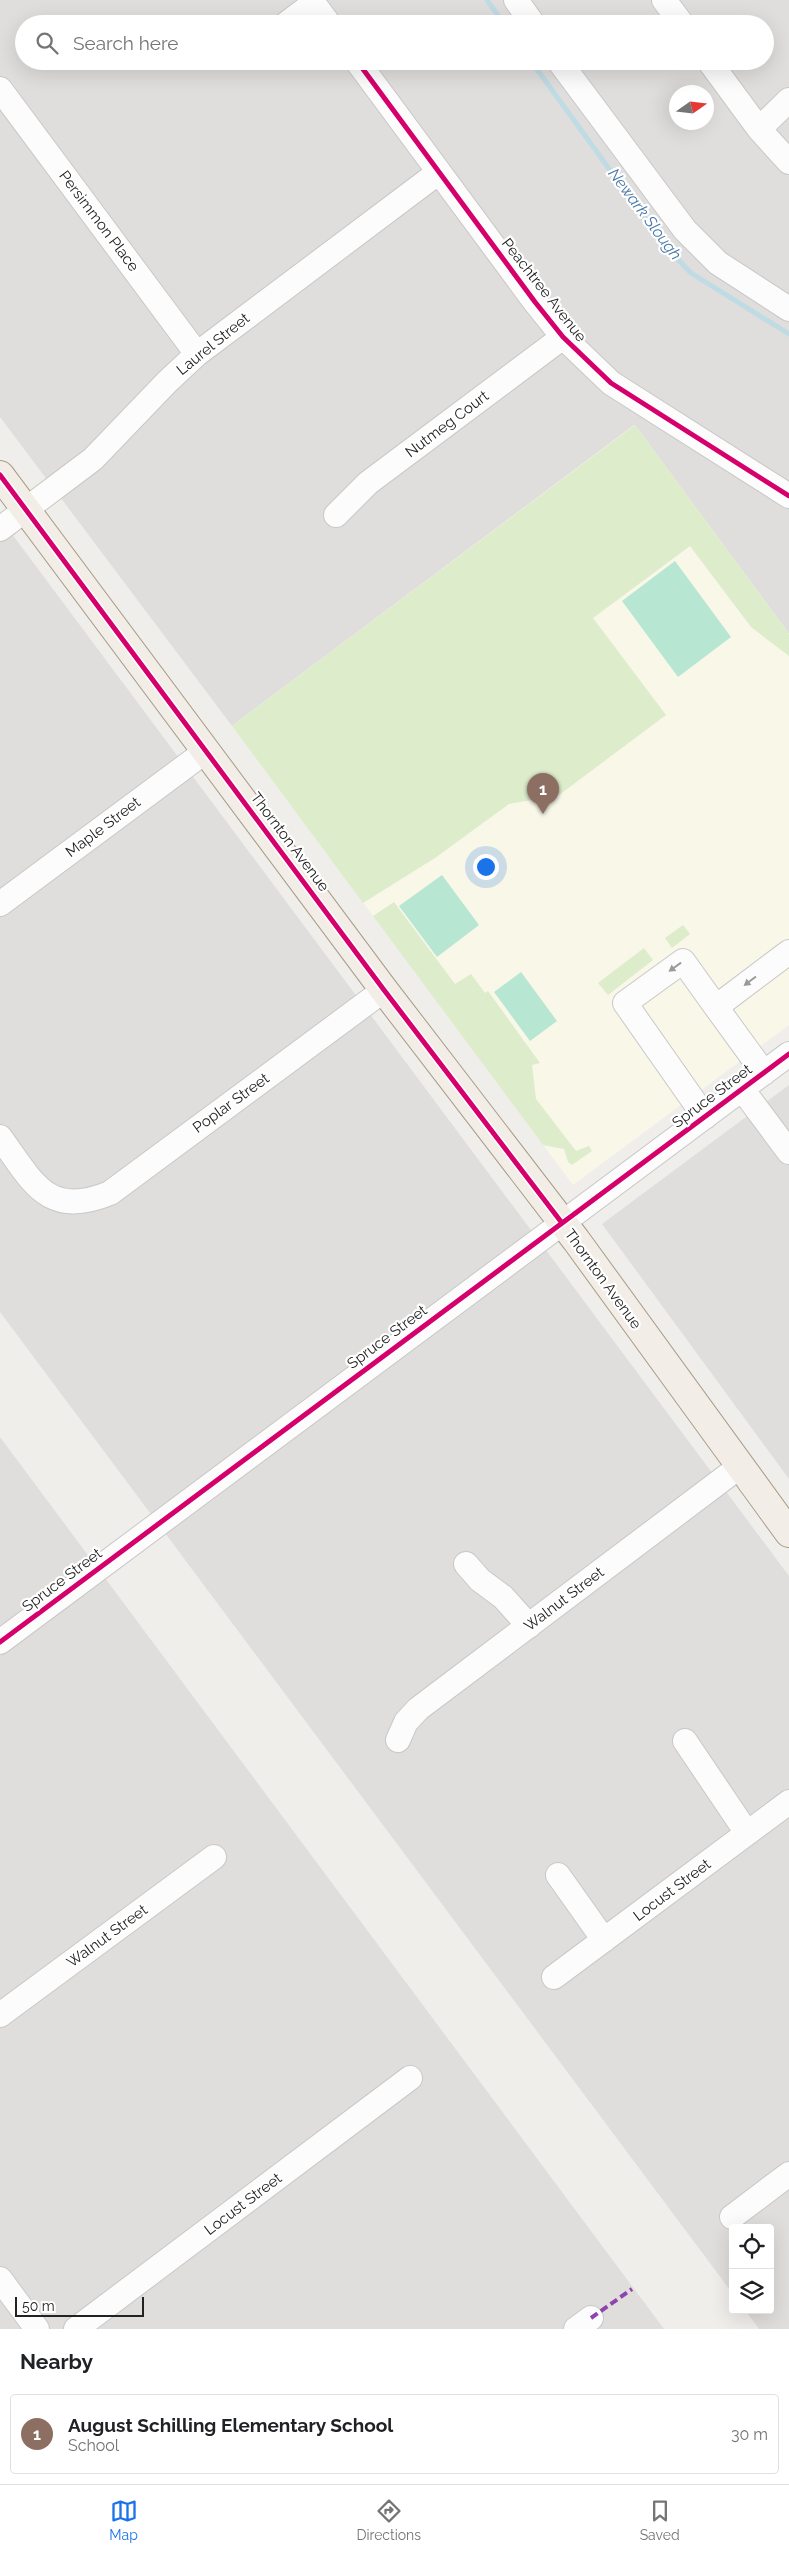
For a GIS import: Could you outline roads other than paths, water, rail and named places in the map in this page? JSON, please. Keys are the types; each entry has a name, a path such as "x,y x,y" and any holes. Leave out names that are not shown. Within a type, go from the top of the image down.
{"main road":[{"name":"Thornton Avenue","path":"0,475 384,990 562,1223 789,1533"}],"street":[{"path":"516,0 527,15"},
{"path":"664,0 675,15"},
{"path":"297,15 313,2 322,15"},
{"name":"Peachtree Avenue","path":"364,70 563,337 611,383 789,496"},
{"path":"566,70 685,230 718,263 789,309"},
{"path":"716,70 759,129 789,162"},
{"name":"Persimmon Place","path":"0,89 197,354"},
{"path":"759,129 789,100"},
{"name":"Laurel Street","path":"0,529 93,459 166,382 197,354 439,172"},
{"name":"Nutmeg Court","path":"336,515 368,483 563,337"},
{"name":"Maple Street","path":"0,904 206,751"},
{"path":"716,1007 789,952"},
{"path":"705,1117 625,1003 683,961 764,1073"},
{"name":"Poplar Street","path":"0,1137 35,1185 52,1198 72,1203 92,1200 110,1192 384,990"},
{"name":"Spruce Street","path":"0,1642 789,1054"},
{"path":"742,1089 789,1152"},
{"name":"Walnut Street","path":"398,1740 406,1722 418,1709 739,1467"},
{"path":"466,1564 480,1580 503,1597 528,1626"},
{"path":"685,1741 747,1833"},
{"name":"Locust Street","path":"554,1977 789,1802"},
{"name":"Walnut Street","path":"0,2014 214,1857"},
{"path":"558,1875 604,1940"},
{"name":"Locust Street","path":"76,2329 410,2078"},
{"path":"732,2217 789,2174"},
{"path":"0,2279 37,2329"}],"waterway":[{"name":"Newark Slough","path":"487,0 498,15"},
{"name":"Newark Slough","path":"538,70 665,246 691,273 789,334"}],"place":[{"name":"August Schilling Elementary School","path":"543,814"}]}
